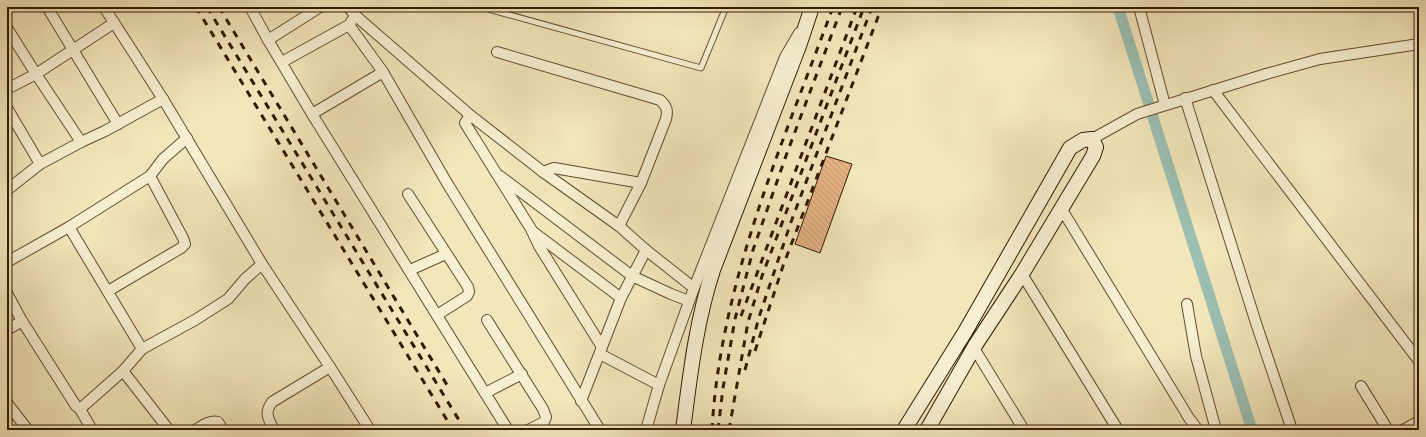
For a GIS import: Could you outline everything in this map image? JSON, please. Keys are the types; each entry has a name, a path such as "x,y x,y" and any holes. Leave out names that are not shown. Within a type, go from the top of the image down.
{"street":[{"path":"47,7 118,124"},
{"path":"104,7 187,138 262,264 370,430"},
{"path":"250,7 312,114 508,430"},
{"path":"268,40 320,7"},
{"path":"348,7 356,16 470,115 543,172 619,226 646,250 694,288"},
{"path":"1139,7 1161,106"},
{"path":"646,430 659,385 694,288 785,57 810,11"},
{"path":"683,430 698,326 705,296 716,262 799,46 810,11"},
{"path":"282,62 349,25 356,16"},
{"path":"7,89 36,74 114,23"},
{"path":"349,25 383,72 447,183 600,430"},
{"path":"7,28 81,142"},
{"path":"904,430 964,332 1070,148 1083,140 1092,139 1137,114 1185,98 1320,59 1419,44"},
{"path":"498,52 660,100 664,103 667,108 666,119 641,183 619,226"},
{"path":"312,114 383,72"},
{"path":"1213,90 1419,361"},
{"path":"1185,98 1256,323 1292,430"},
{"path":"7,190 40,164 163,99"},
{"path":"7,108 40,164"},
{"path":"470,115 465,123 531,229 538,246 601,351 659,385"},
{"path":"7,262 68,227 150,176 163,159 187,138"},
{"path":"927,430 974,348 1022,274 1093,156 1096,147 1092,139"},
{"path":"543,172 554,168 641,183"},
{"path":"495,173 632,276 689,301"},
{"path":"108,291 181,248 185,244 150,176"},
{"path":"408,194 468,287 469,292 467,296 437,315"},
{"path":"1061,208 1198,430"},
{"path":"68,227 142,349"},
{"path":"531,229 621,298"},
{"path":"581,401 621,298 646,250"},
{"path":"410,270 446,254"},
{"path":"80,409 123,371 142,349 195,320 228,299 245,279 262,264"},
{"path":"1022,274 1118,430"},
{"path":"7,293 22,320 92,430"},
{"path":"1187,304 1196,356 1216,430"},
{"path":"7,330 22,320"},
{"path":"487,320 522,374 543,409 546,417 544,422 528,430"},
{"path":"974,348 1024,430"},
{"path":"274,430 268,417 268,409 272,402 330,367"},
{"path":"123,371 169,430"},
{"path":"485,393 522,374"},
{"path":"1361,386 1388,430"},
{"path":"7,403 28,430"},
{"path":"195,430 210,421 218,422 223,430"},
{"path":"1403,430 1419,421"}],"lane":[{"path":"481,7 701,68 726,7"}],"building":[{"path":"826,156 852,164 820,253 795,244"}],"waterway":[{"path":"1118,7 1252,430"}],"railway":[{"path":"196,7 453,430"},
{"path":"207,7 465,430"},
{"path":"219,7 447,385"},
{"path":"712,430 717,375 727,321 741,267 775,162 833,7"},
{"path":"718,430 723,388 735,319 753,250 787,153 842,7"},
{"path":"741,316 857,7"},
{"path":"729,430 748,322 762,276 864,7"},
{"path":"745,370 759,317 791,222 872,7"},
{"path":"755,351 783,266 878,17 884,7"}]}
